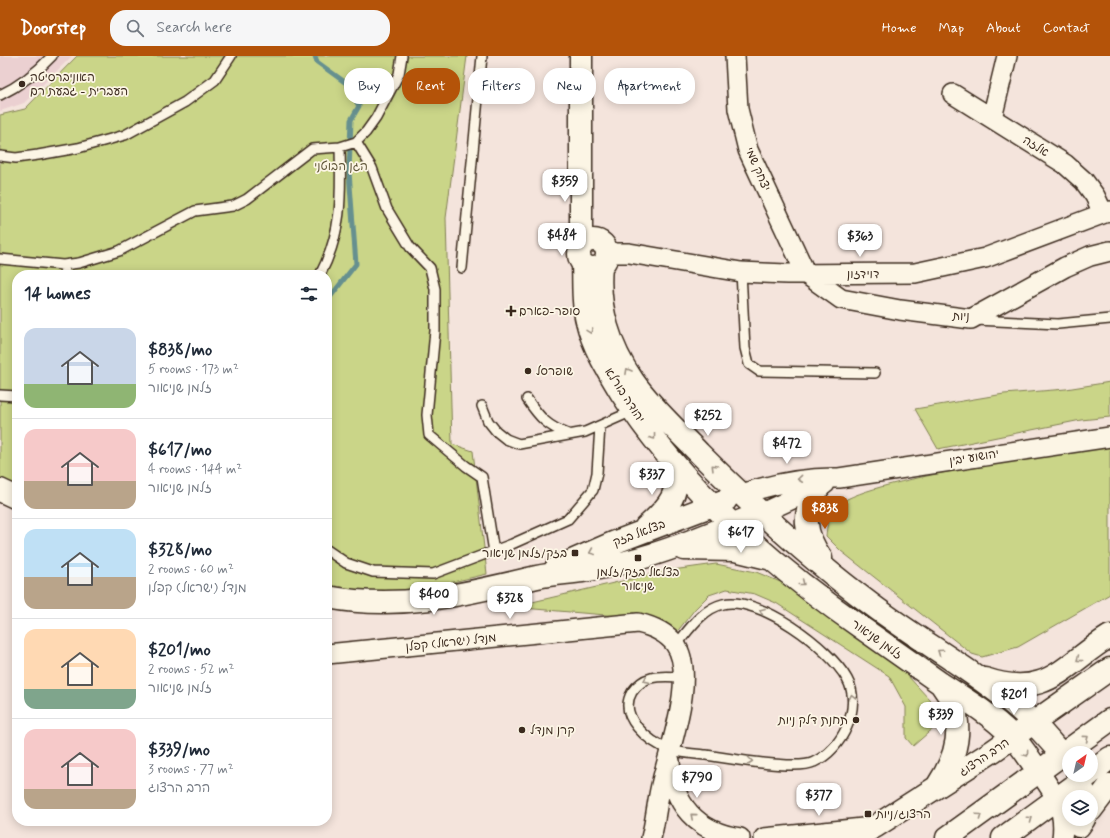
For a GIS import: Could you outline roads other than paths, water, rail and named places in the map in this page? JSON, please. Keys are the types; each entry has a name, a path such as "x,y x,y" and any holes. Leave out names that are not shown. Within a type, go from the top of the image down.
{"street":[{"name":"יהודה בורלא","path":"581,56 581,161 595,255 584,301 587,321 601,358 642,407 762,513"},
{"name":"יצחק שמי","path":"735,56 738,109 748,150 806,274"},
{"path":"992,118 1007,56"},
{"name":"אלזה","path":"953,94 1065,164 1084,181 1107,212"},
{"name":"דוידזון","path":"595,255 629,253 741,272 806,274 915,273 985,258 1107,212"},
{"name":"ניות","path":"806,274 841,299 900,310 972,319 1065,267 1090,256 1110,251"},
{"name":"יהודה בורלא","path":"642,407 673,462 713,505"},
{"name":"יהושוע יבין","path":"742,494 792,480 817,477 839,478 1110,437"},
{"path":"641,532 662,511 675,493 677,474 673,462"},
{"name":"יהושוע יבין","path":"734,524 839,478"},
{"path":"819,487 813,496 806,516 812,545 830,570"},
{"path":"0,490 12,496"},
{"name":"בצלאל בזק","path":"538,576 584,555 641,532 742,494"},
{"name":"זלמן שניאור","path":"713,505 771,559 855,623 940,683 967,700 1013,737 1039,772"},
{"name":"זלמן שניאור","path":"762,513 871,604 972,674 1018,709 1034,723 1062,755"},
{"name":"בצלאל בזק","path":"332,598 369,602 417,602 482,591 538,576 584,571 628,561 665,550 734,524"},
{"path":"665,550 695,548 729,549 750,552 771,559"},
{"name":"מנדל (ישראל) קפלן","path":"332,654 638,623 651,626 676,645"},
{"path":"972,674 986,680 1011,685 1025,686 1035,684 1052,677 1110,636"},
{"path":"651,838 659,794 681,706 684,677 676,645"},
{"name":"הרב הרצוג","path":"854,838 876,826 936,788 1034,723 1110,670"},
{"path":"936,788 952,761 958,731 958,722 951,700 940,683"},
{"path":"1095,746 1110,720"},
{"path":"670,750 673,783 679,801 690,815 706,827 724,836 740,838"},
{"path":"1098,765 1110,758"},
{"path":"1039,772 1057,799 1062,813"},
{"path":"947,838 1039,772 1062,774"},
{"path":"1004,838 1057,799 1073,782"},
{"path":"1098,800 1110,785"},
{"path":"764,838 876,826"}],"lane":[{"path":"0,95 10,90 52,56"},
{"path":"0,156 16,158 38,155 78,148 126,135 185,102 215,80 231,56"},
{"path":"0,259 63,265 79,262 119,251 194,211 233,206 247,200 312,148 340,147 356,142 373,122 399,74 402,56"},
{"path":"462,268 482,56"},
{"path":"356,142 372,168 387,209 410,247 430,268 435,289 435,331 427,415 429,435 466,466 482,476 494,552"},
{"path":"323,270 328,260 341,207 340,147"},
{"path":"63,265 64,270"},
{"path":"741,272 745,348 749,364 759,371 874,372"},
{"path":"972,319 1058,324 1110,319"},
{"path":"0,395 12,396"},
{"path":"527,399 542,420 554,429 570,434"},
{"path":"482,406 488,421 496,431 506,440 519,444 585,432 642,407"},
{"path":"332,553 346,563 373,572 433,574 494,552 568,519 592,490 596,473 600,426"},
{"path":"676,645 702,615 713,608 723,604 737,603 763,610 807,637 834,661 848,680 853,704 848,724 838,743 814,762 799,765 778,764 670,750 641,731 631,719 628,702 637,685 643,681 652,678 684,677"}],"waterway":[{"path":"315,56 317,62 346,83 359,106 351,120 349,172 356,264 332,295"}],"place":[{"name":"האוניברסיטה העברית - גבעת רם","path":"22,84"},
{"name":"סופר-פארם","path":"511,311"},
{"name":"שופרסל","path":"528,371"},
{"name":"בזק/זלמן שניאור","path":"575,553"},
{"name":"בצלאל בזק/זלמן שניאור","path":"638,558"},
{"name":"תחנת דלק ניות","path":"856,720"},
{"name":"קרן מנדל","path":"522,730"},
{"name":"הרצוג/ניות","path":"868,814"}],"park label":[{"name":"הגן הבוטני","path":"341,166"}]}
